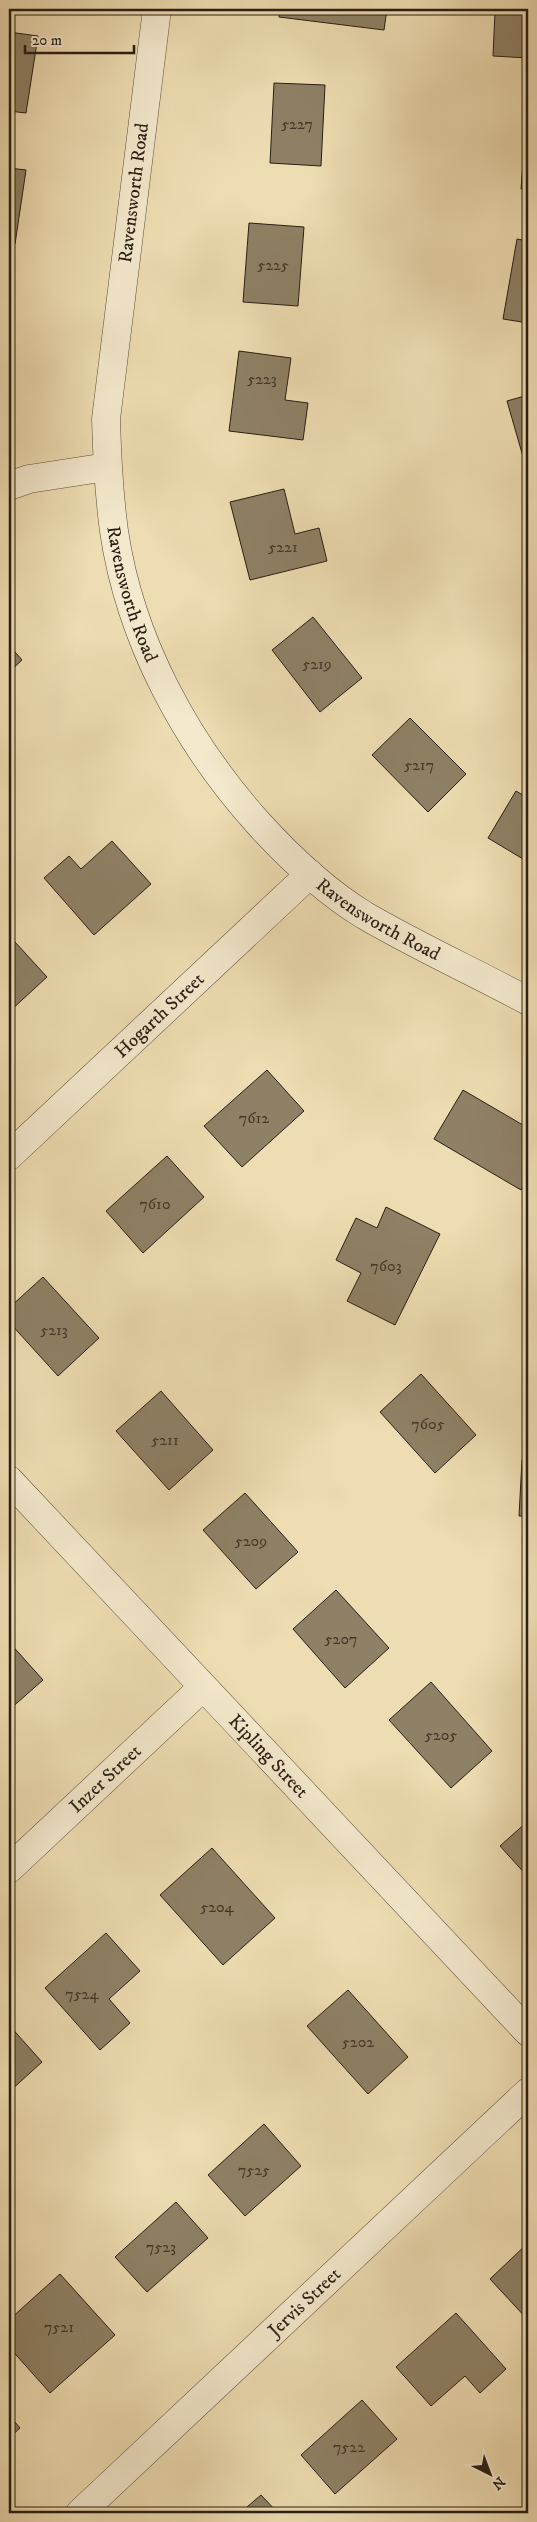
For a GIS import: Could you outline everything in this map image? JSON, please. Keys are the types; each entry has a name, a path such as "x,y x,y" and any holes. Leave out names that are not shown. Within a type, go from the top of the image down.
{"street":[{"name":"Ravensworth Road","path":"157,9 106,420 107,466 114,532 130,598 154,665 188,731 230,792 284,852 364,914 528,1001"},
{"path":"9,486 30,479 107,466"},
{"name":"Hogarth Street","path":"9,1156 310,874"},
{"name":"Kipling Street","path":"9,1480 528,2032"},
{"name":"Inzer Street","path":"9,1869 203,1687"},
{"name":"Jervis Street","path":"80,2513 528,2092"}],"building":[{"path":"280,9 387,9 384,30 279,17"},
{"path":"495,12 528,14 528,58 493,56"},
{"path":"9,32 38,36 26,113 9,111"},
{"path":"274,83 325,85 321,166 270,163"},
{"path":"528,108 528,190 521,189"},
{"path":"9,168 26,170 15,244 9,243"},
{"path":"249,223 304,227 298,306 243,302"},
{"path":"517,239 528,241 528,323 503,319"},
{"path":"239,351 291,358 285,400 308,403 303,440 229,431"},
{"path":"528,395 528,474 507,401"},
{"path":"284,489 295,534 319,528 327,561 250,580 230,502"},
{"path":"313,617 362,678 320,712 272,650"},
{"path":"9,645 22,660 9,672"},
{"path":"410,718 466,774 428,812 372,755"},
{"path":"516,791 528,798 528,862 488,838"},
{"path":"112,841 151,884 94,935 44,878 69,856 81,869"},
{"path":"15,942 47,977 9,1012 9,947"},
{"path":"267,1070 304,1111 242,1167 204,1126"},
{"path":"463,1090 528,1128 528,1177 521,1190 434,1139"},
{"path":"167,1156 204,1197 143,1253 106,1211"},
{"path":"386,1207 440,1234 395,1325 347,1301 361,1273 336,1260 356,1218 377,1228"},
{"path":"43,1277 99,1338 58,1376 9,1322 9,1308"},
{"path":"421,1374 476,1435 435,1473 380,1412"},
{"path":"161,1391 213,1450 169,1490 116,1431"},
{"path":"522,1460 528,1461 528,1516 519,1516"},
{"path":"245,1493 298,1552 256,1589 203,1530"},
{"path":"336,1590 389,1648 345,1688 293,1629"},
{"path":"9,1642 43,1680 9,1710"},
{"path":"431,1682 492,1751 451,1788 389,1720"},
{"path":"528,1821 528,1877 500,1846"},
{"path":"212,1848 275,1918 223,1965 160,1895"},
{"path":"106,1933 140,1971 109,1999 130,2023 100,2050 45,1988"},
{"path":"348,1990 408,2057 368,2094 307,2026"},
{"path":"9,2025 42,2062 9,2092"},
{"path":"264,2124 301,2166 245,2216 208,2175"},
{"path":"176,2202 208,2238 147,2292 115,2257"},
{"path":"528,2243 528,2320 490,2279"},
{"path":"60,2274 115,2335 50,2393 9,2347 9,2320"},
{"path":"456,2313 506,2369 480,2393 465,2376 431,2406 396,2367"},
{"path":"362,2400 397,2439 335,2494 301,2455"},
{"path":"9,2415 20,2428 9,2438"},
{"path":"261,2495 278,2513 240,2513"}]}
